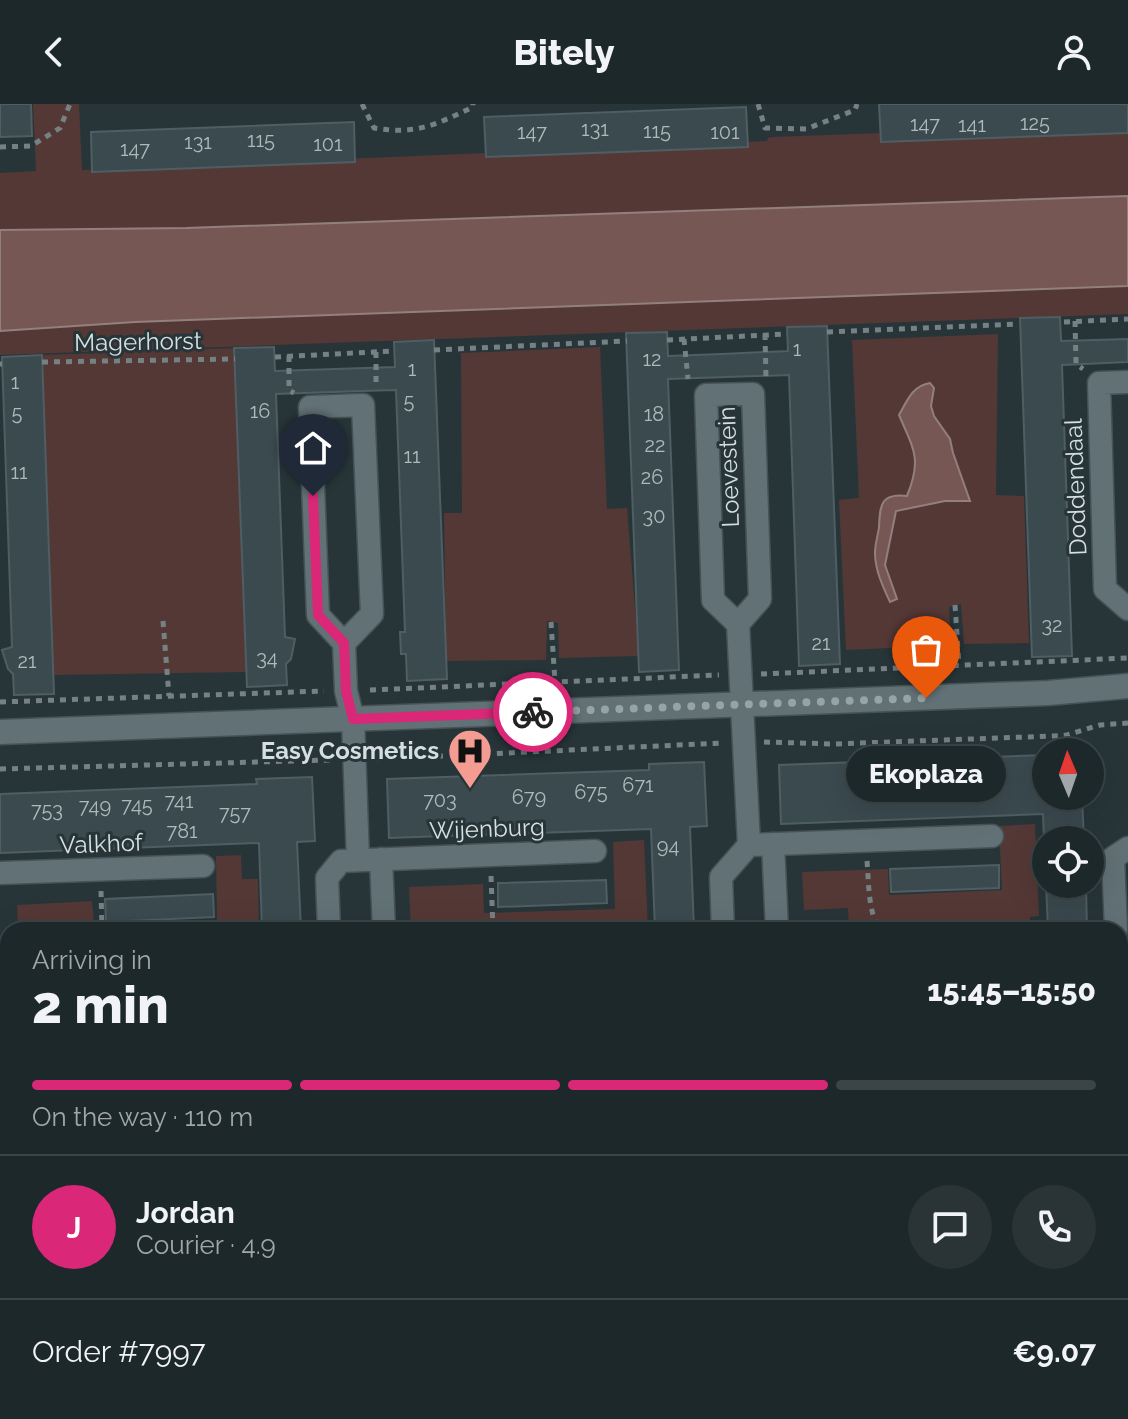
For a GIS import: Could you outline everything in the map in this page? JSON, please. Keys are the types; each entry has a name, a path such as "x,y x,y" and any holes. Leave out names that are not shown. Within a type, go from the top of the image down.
{"street":[{"path":"1099,383 1128,382"},
{"name":"Doddendaal","path":"1099,383 1105,589 1128,609"},
{"name":"Loevestein","path":"753,394 760,599 738,624 713,600 706,395 753,394"},
{"path":"344,643 372,614 363,405 310,407 318,615 344,643 346,691 353,719 358,860"},
{"path":"723,922 721,877 749,845 738,624"},
{"path":"0,732 1048,693 1128,686"},
{"path":"749,845 992,836"},
{"path":"773,844 777,922"},
{"path":"1116,922 1113,858 1128,848"},
{"name":"Wijenburg","path":"329,922 327,878 341,861 595,851"},
{"path":"381,859 384,922"},
{"name":"Valkhof","path":"0,873 203,866"},
{"path":"0,1124 0,1177"}],"path":[{"path":"0,147 31,146 60,128 70,104"},
{"path":"362,104 374,128 399,132 433,126 473,107 473,104"},
{"path":"758,104 765,128 806,129 855,110 857,104"},
{"path":"1064,322 1128,319"},
{"path":"1075,321 1076,364 1099,383"},
{"path":"827,332 1016,324"},
{"path":"753,394 767,377 765,334"},
{"path":"667,340 787,334"},
{"path":"684,339 689,382 706,395"},
{"path":"434,350 627,341"},
{"path":"275,357 394,351"},
{"path":"363,405 376,392 376,352"},
{"path":"289,356 289,390 310,407"},
{"name":"Magerhorst","path":"42,362 235,359"},
{"path":"955,605 959,665"},
{"path":"163,621 169,696"},
{"path":"551,622 555,682"},
{"path":"0,702 346,691 1128,658"},
{"path":"0,769 355,760 745,742 834,744 1053,736 1100,725 1128,723"},
{"path":"866,840 869,898 875,922"},
{"path":"490,855 493,922"},
{"path":"100,870 102,922"}],"shaded area":[{"path":"33,104 79,104 82,170 767,141 772,137 1128,124 1128,196 186,228 0,230 0,173 36,171"},
{"path":"1128,196 1128,286 135,322 0,331 0,230 186,228"},
{"path":"1128,286 1128,314 0,355 0,331 135,322"},
{"path":"998,334 996,495 1024,496 1029,643 964,644 961,604 949,607 951,645 846,650 839,500 859,498 852,340"},
{"path":"600,347 607,509 627,508 639,656 559,658 558,623 547,621 546,660 446,661 444,513 462,513 461,353"},
{"path":"234,348 246,672 53,675 42,355"},
{"path":"930,383 934,388 931,406 934,416 950,439 970,501 945,501 896,511 885,565 897,599 890,602 875,559 881,506 892,496 907,496 915,463 909,437 899,415 914,391"},
{"path":"1035,824 1032,826 1032,898 1038,898 1039,916 1030,917 1030,922 849,922 848,908 804,910 802,872 888,869 889,895 1002,890 999,826"},
{"path":"644,840 648,922 411,922 409,887 483,884 484,913 615,909 613,842"},
{"path":"241,855 242,879 258,879 259,922 168,922 217,920 216,856"},
{"path":"92,901 94,922 18,922 17,905"}],"building":[{"path":"0,104 31,104 32,136 0,137"},
{"path":"879,104 1128,104 1128,133 881,142"},
{"path":"746,107 748,147 486,157 484,117"},
{"path":"354,122 355,162 92,172 91,132"},
{"path":"1060,317 1061,341 1128,339 1128,362 1062,365 1072,656 1032,657 1020,318"},
{"path":"827,326 840,664 799,666 789,375 668,379 679,670 639,672 626,333 667,332 668,356 788,351 787,327"},
{"path":"434,340 447,679 407,681 406,654 401,654 400,632 405,632 396,390 276,394 285,637 295,639 291,659 286,664 287,685 247,687 234,348 274,347 275,371 395,367 394,342"},
{"path":"42,355 54,694 14,695 13,674 8,669 2,650 12,647 2,357"},
{"path":"1032,756 1032,810 1083,810 1083,826 1043,826 1043,814 781,824 779,765"},
{"path":"704,762 707,826 690,827 694,922 655,922 651,829 389,838 387,779 649,770 649,764"},
{"path":"312,777 315,841 297,842 301,922 262,922 259,843 0,853 0,794 257,784 256,779"},
{"path":"999,865 999,888 891,892 890,869"},
{"path":"606,880 607,903 498,907 498,883"},
{"path":"213,894 214,917 106,922 105,899"},
{"path":"1047,898 1086,898 1087,922 1048,922"}],"way so far":[{"path":"533,712 926,698"}],"place":[{"name":"Ekoplaza","path":"926,698"},
{"name":"Easy Cosmetics","path":"470,790"}],"route":[{"path":"313,496 318,615 344,643 346,691 353,719 533,712"}]}
